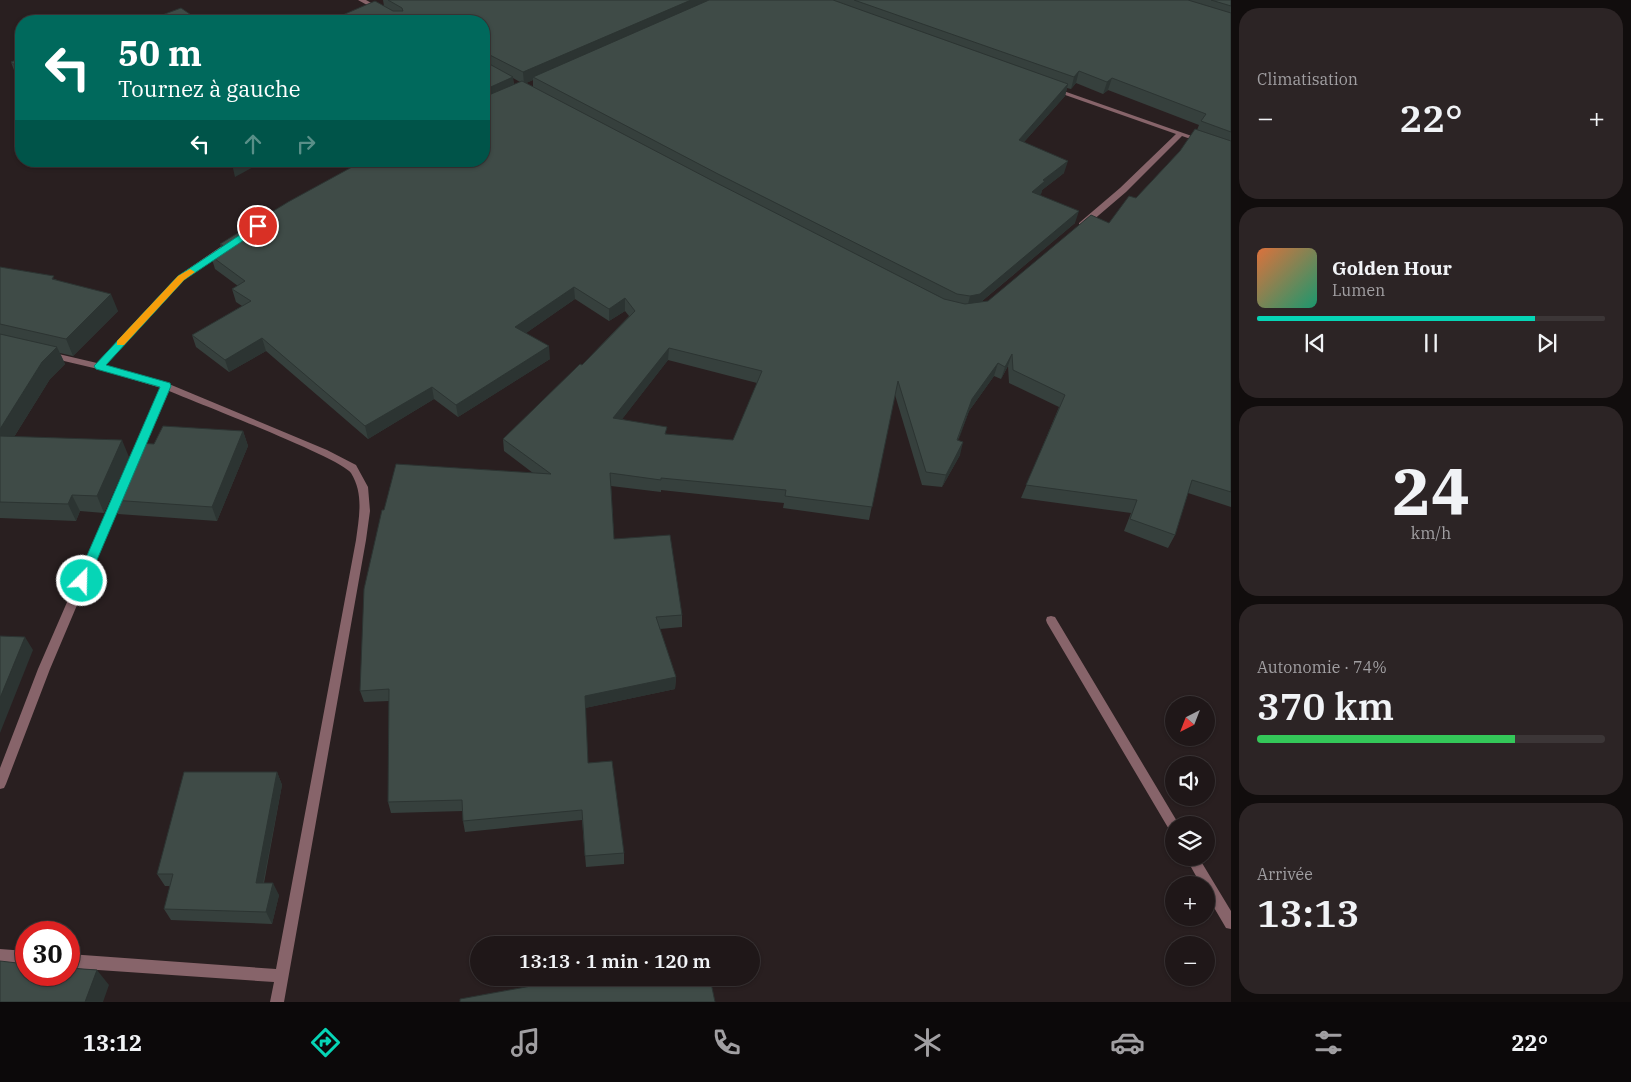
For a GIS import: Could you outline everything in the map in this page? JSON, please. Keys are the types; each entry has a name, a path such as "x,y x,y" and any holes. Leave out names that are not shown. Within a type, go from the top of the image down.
{"street":[{"path":"361,0 389,15"},
{"path":"1049,87 1206,143"},
{"path":"1075,230 1123,190 1180,134"},
{"path":"99,366 181,278 237,239"},
{"path":"36,352 99,366 166,386 324,452 353,468 363,487 365,511 361,540 277,1002"},
{"path":"131,468 166,386"},
{"path":"0,784 44,669 123,486"},
{"path":"1051,620 1167,816"},
{"path":"1197,866 1231,923"},
{"path":"0,956 15,957"},
{"path":"80,962 281,976"}],"building":[{"path":"388,0 691,0 523,72 490,55 490,15 343,15 375,1 393,11 403,11 402,8"},
{"path":"709,0 833,0 1068,84 1019,140 1068,161 1043,180 1045,181 1032,192 1079,211 980,294 970,296 957,294 718,174 533,77"},
{"path":"854,0 1188,0 1231,13 1231,132 1201,121 1206,114 1112,78 1107,82 1079,71 1074,77"},
{"path":"1211,0 1231,0 1231,6"},
{"path":"181,8 191,15 162,15"},
{"path":"490,64 513,77 490,87"},
{"path":"522,81 944,299 965,304 988,301 1091,215 1109,223 1129,196 1136,198 1180,151 1195,129 1231,141 1231,492 1192,480 1175,535 1130,519 1137,500 1026,485 1065,395 1013,370 1012,354 1005,367 998,363 972,399 957,440 963,442 946,475 926,472 898,381 872,507 785,496 786,490 661,478 661,480 610,473 614,539 670,535 682,615 656,617 676,677 585,696 588,763 612,761 624,853 585,856 582,810 463,821 462,800 388,802 389,689 360,691 364,589 382,510 384,510 396,464 551,474 503,439 580,364 582,365 635,311 625,298 609,309 574,287 515,327 549,346 456,405 432,387 365,426 262,338 225,360 192,335 251,301 232,289 245,281 211,256 228,248 220,244 288,202 352,167 490,167 490,94","holes":["669,348 762,371 733,440 665,434 667,427 613,418"]},
{"path":"0,267 54,276 52,279 111,294 66,339 0,324"},
{"path":"0,334 57,347 42,362 0,429"},
{"path":"163,426 243,431 212,507 112,500 137,443 154,444"},
{"path":"0,436 122,440 97,496 72,495 68,504 0,502"},
{"path":"0,636 25,637 0,698"},
{"path":"184,772 277,772 256,883 273,883 266,912 164,909 173,874 157,874"},
{"path":"0,961 15,963 15,986 80,986 80,969 97,970 85,1002 0,1002"},
{"path":"531,986 712,986 715,1002 460,1002 460,999"}],"slow traffic":[{"path":"121,343 181,278 190,272"}],"route":[{"path":"82,581 166,386 99,366 181,278 258,226"}]}
